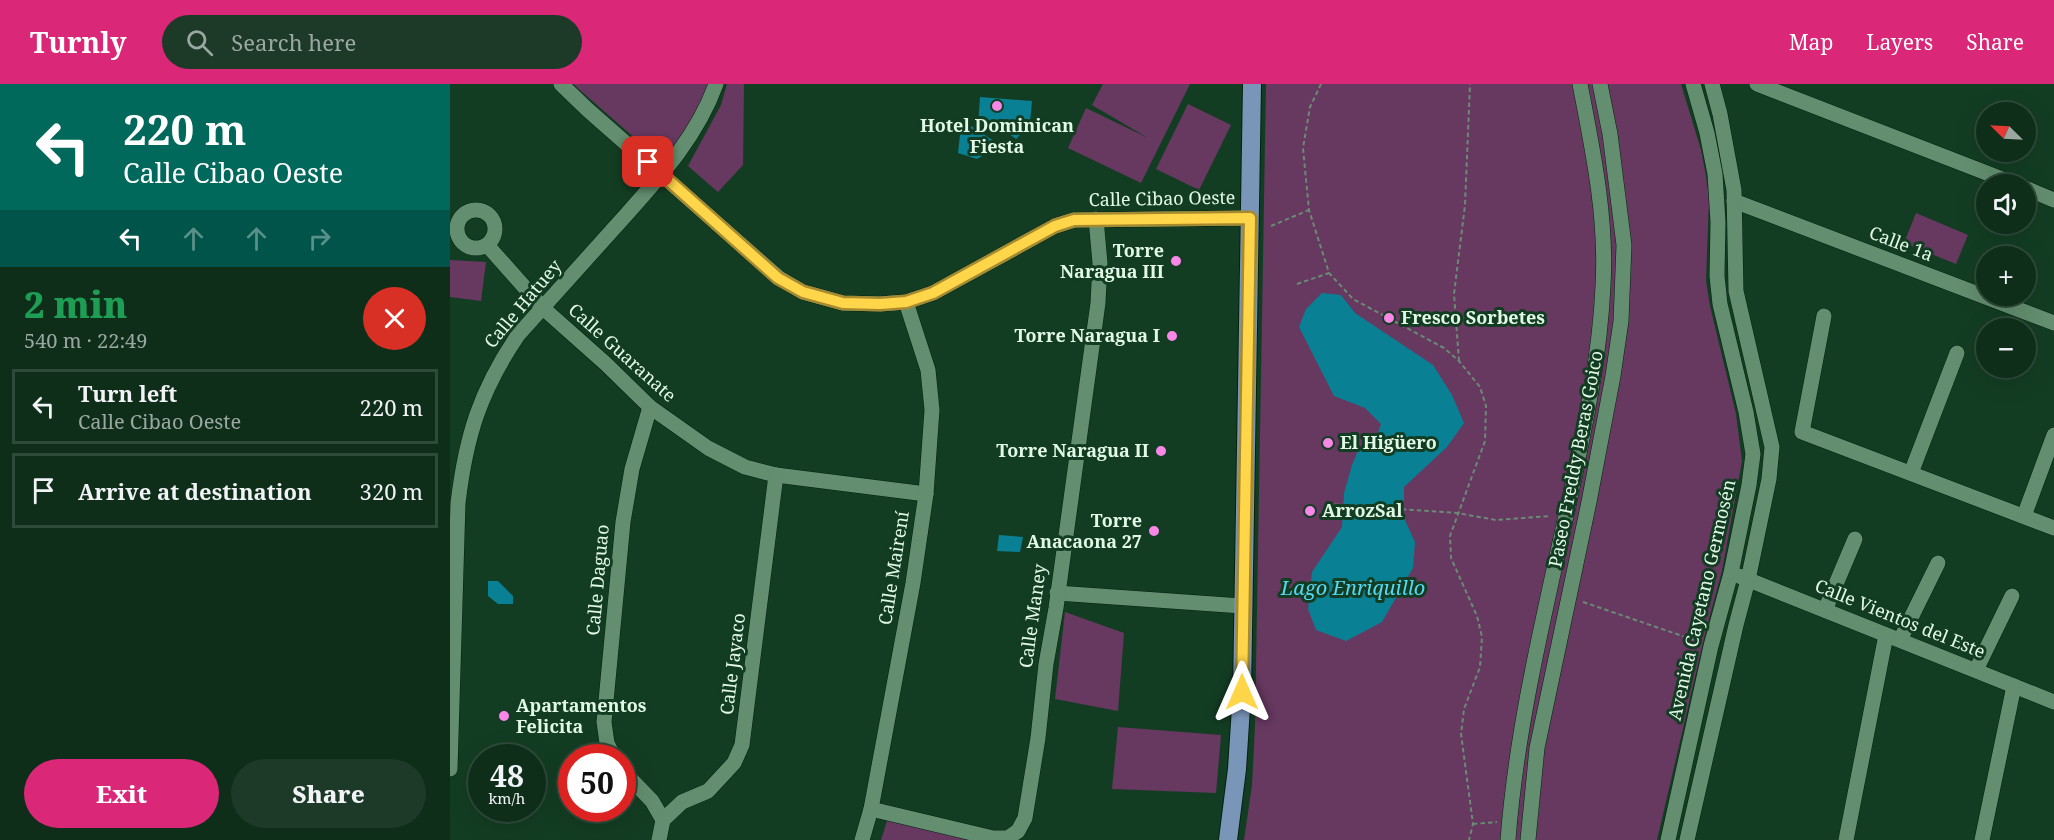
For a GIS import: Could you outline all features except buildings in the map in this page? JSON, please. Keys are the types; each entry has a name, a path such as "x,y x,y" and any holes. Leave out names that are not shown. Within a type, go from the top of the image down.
{"main road":[{"path":"1228,840 1237,769 1242,692 1252,84"}],"street":[{"name":"Calle Cibao Oeste","path":"561,84 778,278 803,292 843,303 906,302 933,293 1055,226 1074,220 1250,218"},
{"name":"Calle Hatuey","path":"450,769 458,503 462,470 483,396 498,364 519,335 662,174 695,131 716,84"},
{"name":"Paseo Freddy Beras Goico","path":"1508,840 1524,714 1595,368 1602,298 1603,230 1599,192 1580,84"},
{"name":"Paseo Freddy Beras Goico","path":"1528,840 1538,748 1613,376 1621,321 1624,245 1610,134 1599,84"},
{"name":"Avenida Cayetano Germosén","path":"1668,840 1711,646 1731,573 1753,454 1746,412 1720,304 1714,174 1707,133 1693,84"},
{"name":"Avenida Cayetano Germosén","path":"1687,840 1748,580 1769,479 1772,447 1736,291 1734,201 1730,163 1712,84"},
{"path":"1757,84 1989,174"},
{"path":"2036,193 2054,200"},
{"name":"Calle 1a","path":"1734,201 2054,323"},
{"name":"Calle Maney","path":"871,809 993,838 1008,838 1018,831 1025,818 1098,303 1100,263 1096,219"},
{"name":"Calle Guaranate","path":"487,245 543,308 650,407 708,448 745,467 776,475 926,494"},
{"name":"Calle Mairení","path":"862,840 871,809 913,583 926,494 932,410 928,370 906,302"},
{"path":"1824,316 1802,432 2054,528"},
{"path":"1911,473 1957,353"},
{"name":"Calle Daguao","path":"607,744 604,722 623,522 632,469 650,407"},
{"path":"2024,516 2054,435"},
{"name":"Calle Jayaco","path":"663,820 682,802 708,790 734,763 742,745 776,475"},
{"path":"1825,610 1855,539"},
{"path":"1846,840 1893,637 1938,563"},
{"name":"Calle Vientos del Este","path":"1731,573 2054,702"},
{"path":"1057,593 1242,606"},
{"path":"1976,670 2012,596"},
{"path":"1982,840 2014,686"},
{"path":"636,784 652,801 663,820 659,840"}],"path":[{"path":"1321,84 1310,107 1303,148 1309,210 1329,273 1353,299 1444,348 1459,361 1480,387 1486,406 1485,441 1450,536 1450,558 1477,615 1482,637 1479,667 1464,709 1461,734 1473,824 1469,840"},
{"path":"1459,361 1454,294 1465,205 1470,84"},
{"path":"1271,226 1309,210"},
{"path":"1297,284 1329,273"},
{"path":"1327,504 1405,508 1457,513 1496,520 1553,515"},
{"path":"1569,597 1711,646"},
{"path":"1473,824 1499,822"}],"shaded area":[{"path":"573,84 709,84 689,125 661,161"},
{"path":"727,84 744,84 743,165 718,192 688,166 721,105"},
{"path":"1103,84 1190,84 1141,183 1068,148 1086,108 1148,138 1092,105"},
{"path":"1266,84 1681,84 1701,150 1706,176 1709,200 1706,281 1736,414 1742,461 1722,571 1657,840 1244,840 1252,785 1255,726"},
{"path":"1188,104 1231,125 1199,190 1156,169"},
{"path":"1916,213 1968,235 1956,264 1904,243"},
{"path":"450,260 486,262 481,301 450,297"},
{"path":"1065,612 1124,633 1118,711 1055,699"},
{"path":"1118,727 1221,735 1216,793 1112,789"},
{"path":"888,818 967,840 881,840"}],"water":[{"path":"980,97 1032,101 1029,133 1022,133 1016,139 1004,130 978,128"},
{"path":"961,126 971,126 997,143 993,150 977,159 958,153"},
{"name":"Lago Enriquillo","path":"1322,293 1341,295 1355,313 1433,365 1452,395 1464,423 1447,447 1404,487 1404,518 1415,542 1413,568 1382,622 1346,641 1316,630 1308,609 1312,572 1342,527 1344,493 1359,448 1374,444 1381,424 1365,408 1334,396 1299,327 1306,309"},
{"path":"999,535 1023,537 1020,552 997,551"},
{"path":"488,581 498,581 513,596 513,604 498,604 488,596"}],"place":[{"name":"Hotel Dominican Fiesta","path":"997,106"},
{"name":"Torre Naragua III","path":"1176,261"},
{"name":"Fresco Sorbetes","path":"1389,318"},
{"name":"Torre Naragua I","path":"1172,336"},
{"name":"El Higüero","path":"1328,443"},
{"name":"Torre Naragua II","path":"1161,451"},
{"name":"ArrozSal","path":"1310,511"},
{"name":"Torre Anacaona 27","path":"1154,531"},
{"name":"Apartamentos Felicita","path":"504,716"}],"route":[{"path":"648,162 778,278 803,292 843,303 906,302 933,293 1055,226 1074,220 1250,218 1242,692"}]}
